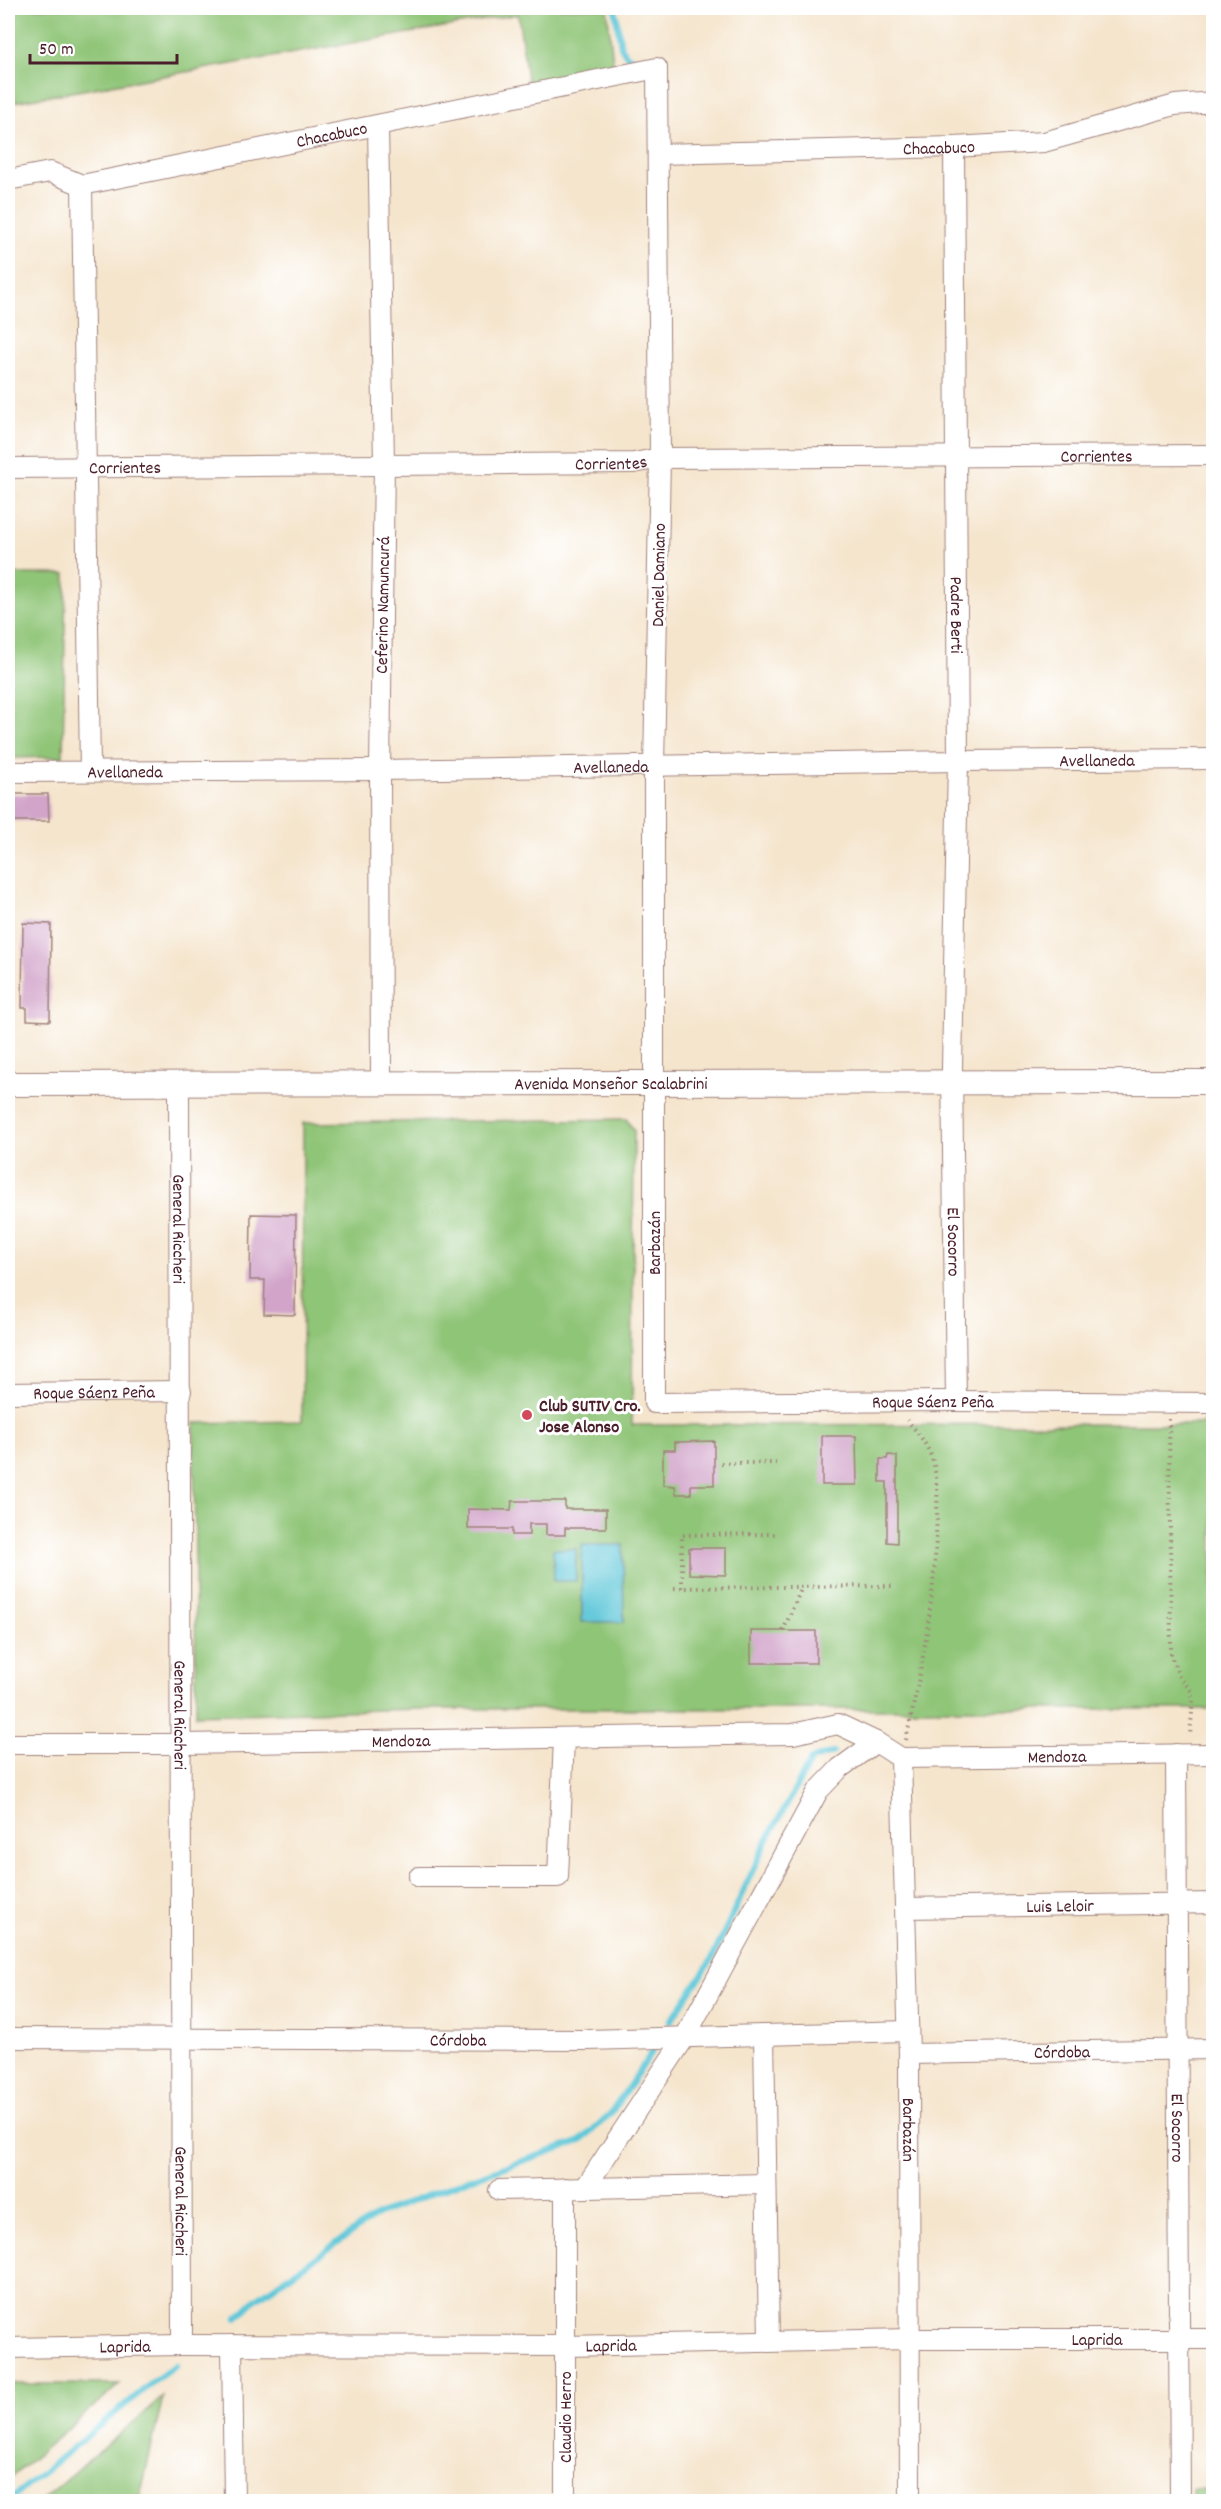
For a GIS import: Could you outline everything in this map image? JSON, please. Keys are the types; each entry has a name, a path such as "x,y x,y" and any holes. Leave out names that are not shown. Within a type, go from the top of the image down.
{"main road":[{"name":"Avenida Monseñor Scalabrini","path":"8,1084 1214,1083"}],"street":[{"name":"Chacabuco","path":"82,185 657,68"},
{"name":"Daniel Damiano","path":"654,1082 654,766 660,458 657,68"},
{"name":"Chacabuco","path":"659,154 954,147 1044,142 1175,105 1214,102"},
{"name":"Ceferino Namuncurá","path":"378,126 384,464 380,770 381,1084"},
{"name":"Padre Berti","path":"952,1082 958,761 954,147"},
{"path":"8,180 50,172 82,185 90,771"},
{"name":"Corrientes","path":"8,468 634,463 660,458 1214,456"},
{"name":"Avellaneda","path":"8,772 380,770 1214,759"},
{"name":"Barbazán","path":"654,1082 654,1403"},
{"name":"El Socorro","path":"952,1082 956,1401"},
{"name":"General Riccheri","path":"179,1085 182,2345"},
{"name":"Roque Sáenz Peña","path":"8,1393 180,1391"},
{"name":"Roque Sáenz Peña","path":"654,1403 956,1401 1214,1403"},
{"name":"Mendoza","path":"8,1744 182,1744 794,1734 838,1724 876,1742 901,1758 1214,1754"},
{"path":"419,1877 558,1877 564,1739"},
{"path":"585,2188 685,2037 818,1791 840,1768 876,1742"},
{"name":"El Socorro","path":"1180,2502 1177,1903 1182,1754"},
{"name":"Barbazán","path":"901,1758 909,2054 910,2502"},
{"name":"Luis Leloir","path":"906,1908 1214,1903"},
{"name":"Córdoba","path":"8,2038 588,2040 908,2031"},
{"path":"764,2035 769,2342"},
{"name":"Córdoba","path":"909,2054 1214,2049"},
{"path":"499,2190 766,2184"},
{"name":"Claudio Herro","path":"565,2188 565,2502"},
{"name":"Laprida","path":"8,2348 182,2345 565,2346 910,2339 1214,2339"},
{"path":"232,2345 234,2502"}],"path":[{"path":"891,1402 925,1441 935,1470 937,1506 936,1555 925,1652 901,1758"},
{"path":"1169,1403 1171,1656 1179,1676 1191,1691 1193,1701 1182,1754"},
{"path":"721,1463 776,1463"},
{"path":"682,1588 682,1534 777,1534"},
{"path":"674,1588 893,1586"},
{"path":"783,1631 802,1587"}],"green space":[{"path":"8,8 295,8 322,12 338,8 607,8 614,71 528,86 518,14 8,103"},
{"path":"8,574 66,574 63,757 8,758"},
{"path":"626,1119 634,1130 632,1425 1213,1424 1213,1709 421,1709 196,1715 194,1423 302,1421 303,1123"},
{"path":"8,2384 120,2384 8,2480"},
{"path":"163,2397 139,2501 41,2501"},
{"path":"1192,2489 1213,2489 1213,2501 1192,2501"}],"water":[{"path":"582,1545 623,1545 624,1622 582,1622"},
{"path":"553,1549 576,1549 576,1581 554,1581"}],"building":[{"path":"8,794 48,794 49,821 8,821"},
{"path":"23,923 51,924 50,1021 27,1020 27,1008 22,1008"},
{"path":"251,1214 296,1215 295,1315 264,1314 265,1280 250,1280"},
{"path":"822,1436 856,1436 857,1485 822,1485"},
{"path":"714,1441 714,1485 691,1485 691,1494 676,1494 675,1486 663,1485 663,1450 675,1450 675,1442"},
{"path":"888,1455 897,1456 897,1543 887,1542 887,1482 880,1482 880,1459 887,1459"},
{"path":"512,1501 565,1501 565,1509 606,1509 606,1528 565,1528 565,1535 546,1535 546,1524 529,1524 529,1535 512,1535 512,1529 468,1529 468,1509 511,1510"},
{"path":"689,1548 726,1548 726,1575 689,1574"},
{"path":"751,1631 816,1631 816,1663 751,1663"}],"waterway":[{"path":"615,8 621,47 626,55 644,64"},
{"path":"670,2022 711,1961 764,1846 811,1760 834,1752"},
{"path":"237,2318 255,2300 377,2215 464,2181 581,2141 611,2113 653,2051"},
{"path":"8,2501 176,2365"}],"place":[{"name":"Club SUTIV Cro. Jose Alonso","path":"527,1415"}]}
